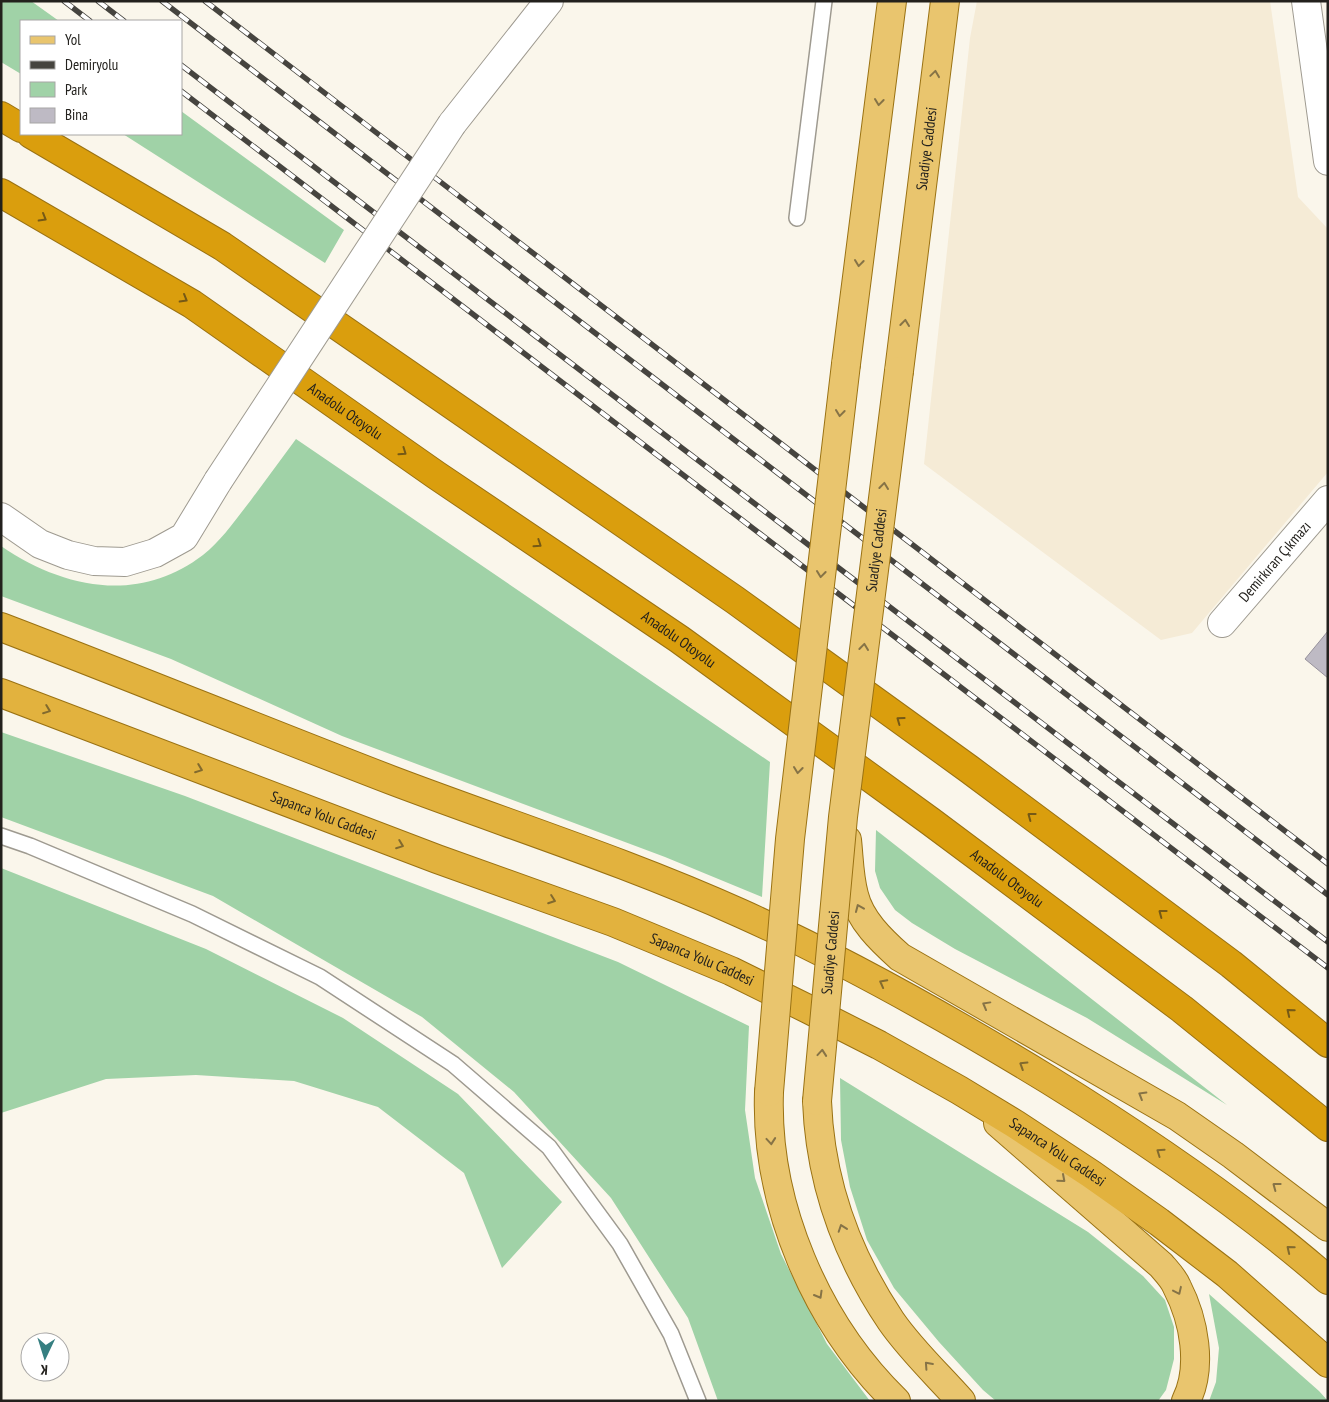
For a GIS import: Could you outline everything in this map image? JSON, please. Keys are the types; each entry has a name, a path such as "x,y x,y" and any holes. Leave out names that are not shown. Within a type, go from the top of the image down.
{"highway":[{"path":"1,116 20,127"},
{"path":"33,135 222,246 734,600 960,763 1231,964 1328,1043"},
{"name":"Anadolu Otoyolu","path":"1,193 192,304 436,475 679,639 930,821 1182,1009 1328,1127"},
{"path":"1,627 494,819 634,869 740,913 846,964 970,1032 1143,1140 1262,1226 1328,1280"},
{"name":"Sapanca Yolu Caddesi","path":"1,693 428,856 613,922 731,971 808,1009 879,1045 1023,1129 1159,1222 1227,1274 1328,1364"}],"main road":[{"path":"892,1 846,364 790,839 768,1114 778,1192 794,1241 811,1281 841,1332 878,1382 896,1401"},
{"name":"Suadiye Caddesi","path":"944,1 844,816 817,1101 822,1158 844,1234 866,1278 892,1321 919,1355 961,1401"},
{"path":"844,816 854,895 862,916 881,939 900,957 1177,1116 1233,1155 1328,1227"},
{"path":"959,1090 1161,1265 1177,1286 1188,1312 1194,1339 1195,1366 1190,1393 1186,1401"}],"street":[{"path":"1,517 40,544 68,555 94,561 126,562 155,553 184,537 218,481 452,124 550,1"},
{"path":"1306,1 1328,161"},
{"name":"Demirkıran Çıkmazı","path":"1222,623 1328,500"}],"lane":[{"path":"797,218 824,1"},
{"path":"1,836 30,846 192,914 320,977 453,1064 549,1147 620,1244 671,1334 698,1401"}],"shaded area":[{"path":"977,1 1270,1 1298,197 1328,229 1328,472 1192,633 1161,640 924,464 970,38"}],"green space":[{"path":"1,1 31,1 58,20 20,20 20,73 1,62"},
{"path":"182,112 344,230 325,263 125,135 182,135"},
{"path":"296,439 770,762 762,897 665,857 342,736 171,659 1,596 1,546 25,561 50,572 76,581 102,585 128,585 153,580 179,570 203,555 223,536"},
{"path":"1,732 185,796 618,962 749,1026 745,1110 755,1178 781,1254 827,1344 870,1401 718,1401 688,1318 611,1198 514,1092 422,1017 213,896 1,817"},
{"path":"876,830 1227,1105 1087,1018 955,949 912,923 895,910 880,888 875,871"},
{"path":"1,868 206,949 343,1018 458,1094 562,1202 502,1268 464,1173 378,1107 294,1081 196,1075 106,1079 1,1113"},
{"path":"840,1078 1088,1232 1143,1276 1165,1300 1174,1327 1174,1359 1166,1390 1158,1401 996,1401 983,1390 939,1342 894,1288 867,1240 850,1187 841,1140"},
{"path":"1209,1294 1328,1401 1209,1401 1216,1382 1219,1348"}],"building":[{"path":"1328,631 1328,678 1305,659"}],"railway":[{"path":"64,1 89,20"},
{"path":"98,1 123,20"},
{"path":"162,1 1328,895"},
{"path":"205,1 1328,864"},
{"path":"182,66 1328,942"},
{"path":"182,92 1328,968"}]}
